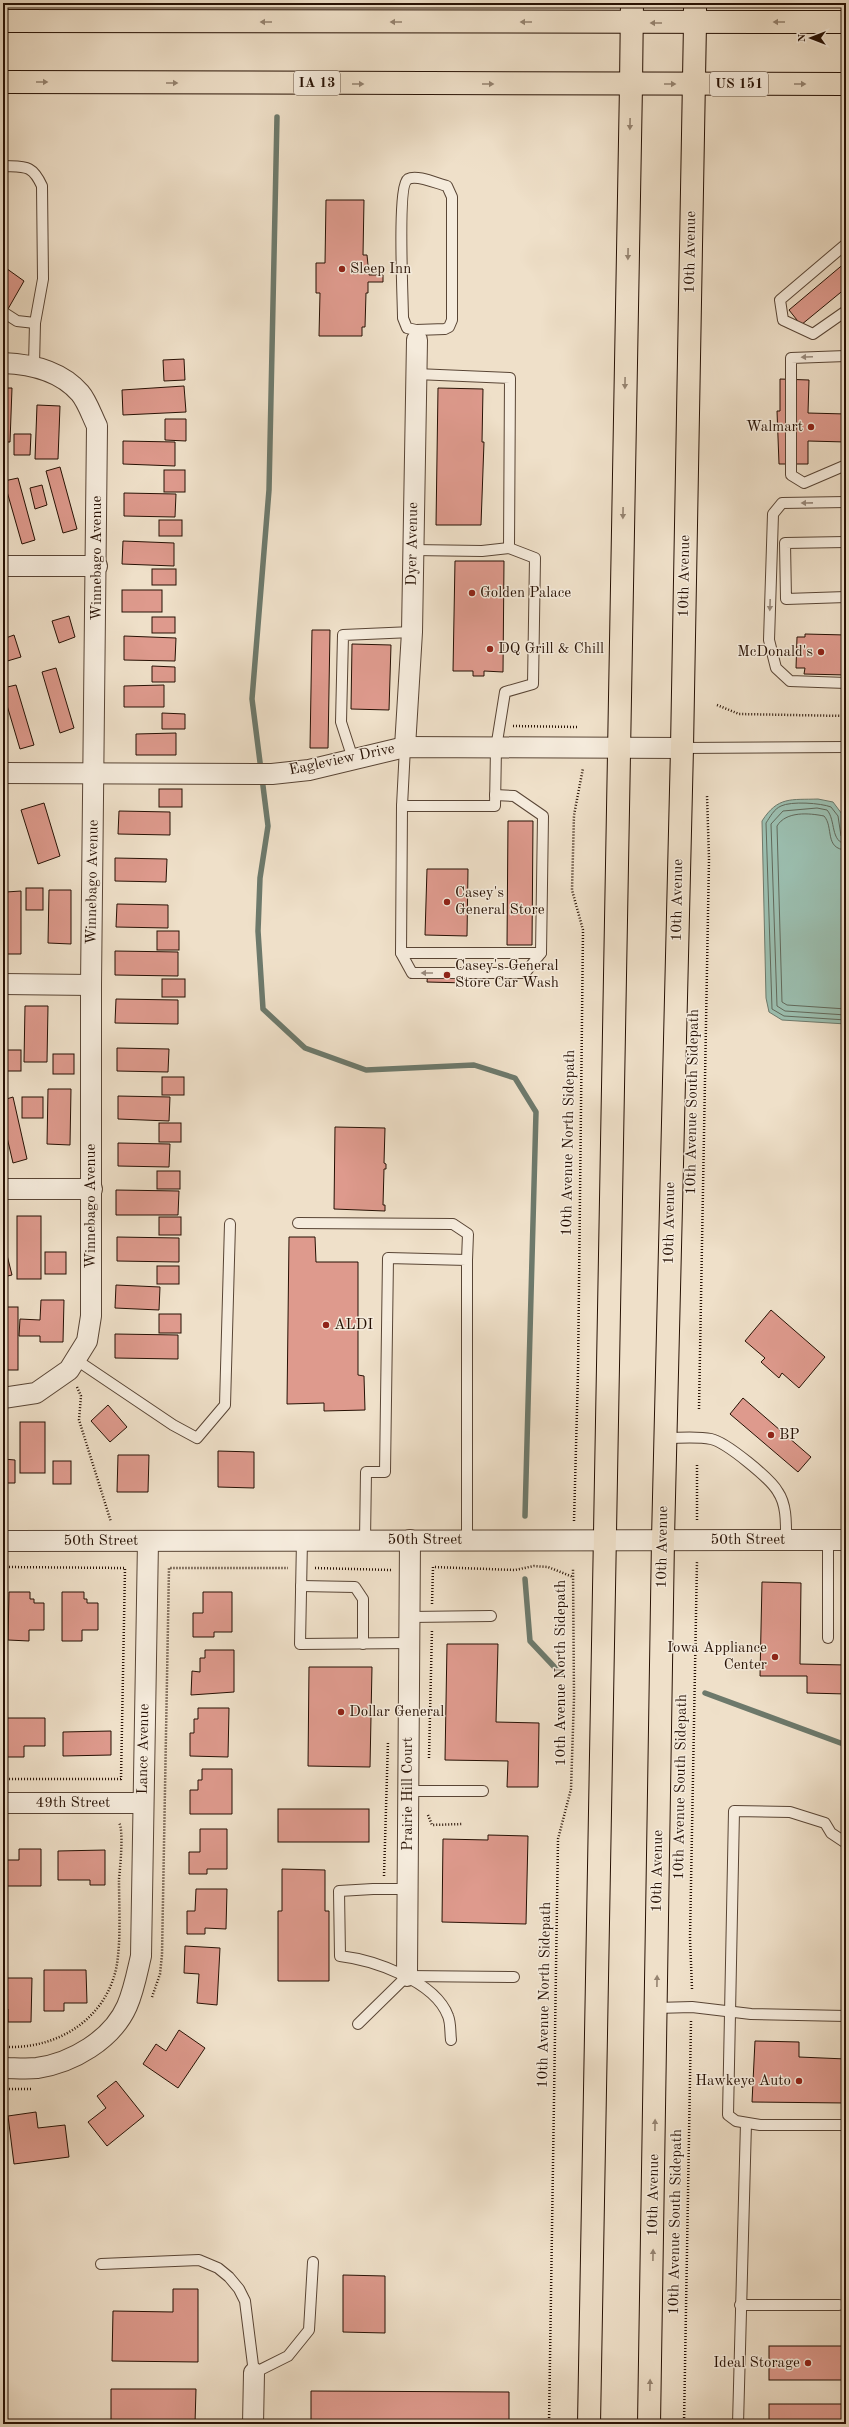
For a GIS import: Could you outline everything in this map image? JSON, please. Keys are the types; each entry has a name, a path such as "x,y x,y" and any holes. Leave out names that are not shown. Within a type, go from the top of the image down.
{"main road":[{"path":"589,2424 606,1540 632,13"},
{"path":"3,21 695,13 846,22"},
{"name":"10th Avenue","path":"649,2424 663,1539 682,748 695,13"},
{"name":"IA 13","path":"3,82 631,84"},
{"name":"US 151","path":"631,84 846,84"}],"street":[{"name":"Dyer Avenue","path":"405,747 412,632 417,335"},
{"path":"3,363 34,365"},
{"name":"Winnebago Avenue","path":"34,365 57,375 80,393 97,426 95,773 91,984 91,1316 86,1341 72,1365"},
{"path":"3,566 97,566"},
{"name":"Eagleview Drive","path":"3,773 240,776 309,770 405,747 682,748"},
{"path":"3,984 91,984"},
{"path":"3,1189 92,1190"},
{"path":"3,1398 36,1393 72,1365"},
{"name":"50th Street","path":"3,1541 467,1539 837,1540"},
{"name":"Prairie Hill Court","path":"407,1976 410,1540"},
{"name":"Lance Avenue","path":"3,2068 37,2068 66,2060 92,2046 112,2030 127,2008 135,1986 141,1956 148,1541"},
{"name":"49th Street","path":"3,1803 143,1803"},
{"path":"253,2424 254,2373"}],"lane":[{"path":"3,166 28,167 37,174 42,186 43,279 35,323 34,365"},
{"path":"414,178 447,186 452,197 452,320 449,327 445,329 417,335 407,328 403,318 402,192 404,183 414,178"},
{"path":"846,244 780,300 783,320 813,334 846,311"},
{"path":"3,312 17,321 35,323"},
{"path":"846,356 791,358 791,475 804,483 846,465"},
{"path":"416,374 510,378 509,548"},
{"path":"846,502 782,503 773,514 770,640 776,668 790,681 846,683"},
{"path":"846,542 785,543 786,599 846,597"},
{"path":"402,806 495,806 496,748 505,692 533,684 534,558 509,548 482,551 413,550"},
{"path":"353,759 341,722 343,635 412,632"},
{"path":"405,747 402,806 401,952 412,973 525,973 541,953 543,816 514,796 495,796"},
{"path":"682,748 846,747"},
{"path":"401,952 541,953"},
{"path":"298,1223 453,1224 468,1234 467,1539"},
{"path":"72,1365 197,1438 225,1405 230,1224"},
{"path":"365,1540 366,1472 386,1472 388,1258 468,1260"},
{"path":"665,1438 712,1439 726,1446 746,1461 778,1492 785,1513 786,1540"},
{"path":"302,1540 300,1644 410,1643"},
{"path":"828,1638 837,1540"},
{"path":"301,1586 355,1587 363,1599 363,1644"},
{"path":"410,1617 491,1616"},
{"path":"408,1791 483,1791"},
{"path":"846,1843 831,1833 825,1823 790,1812 734,1811 728,2115 736,2121 760,2125 846,2125"},
{"path":"407,1889 373,1889 339,1892 340,1956 363,1959 407,1976 438,1999 449,2016 451,2040"},
{"path":"358,2024 407,1976 514,1978"},
{"path":"656,2008 692,2007 730,2012 846,2016"},
{"path":"738,2424 746,2123"},
{"path":"101,2264 199,2260 218,2268 229,2277 239,2289 246,2301 254,2373 288,2356 310,2330 313,2262"},
{"path":"740,2304 840,2305"}],"path":[{"path":"717,705 739,714 846,716"},
{"path":"499,726 584,727"},
{"name":"10th Avenue North Sidepath","path":"574,1520 578,1373 583,930 572,890 574,815 583,768"},
{"name":"10th Avenue South Sidepath","path":"699,1409 709,859 707,796"},
{"path":"72,1365 81,1396 79,1420 111,1522"},
{"path":"697,1464 697,1520"},
{"name":"10th Avenue South Sidepath","path":"692,1989 690,1938 697,1561"},
{"path":"429,1759 433,1567 515,1570 534,1566 548,1567 573,1577"},
{"path":"3,1567 125,1568 121,1779 3,1779"},
{"path":"150,2001 160,1974 162,1955 168,1568 391,1569 391,1576"},
{"name":"10th Avenue North Sidepath","path":"549,2424 558,1839 571,1789 574,1698 573,1569"},
{"path":"373,1889 373,1880 384,1879 388,1738"},
{"path":"429,1791 428,1817 432,1824 462,1824"},
{"path":"3,2047 39,2045 62,2036 82,2025 98,2008 108,1989 117,1965 121,1823"},
{"name":"10th Avenue South Sidepath","path":"684,2424 691,2021"},
{"path":"3,2089 37,2088"}],"water":[{"path":"818,799 833,802 842,814 846,846 846,1024 782,1020 769,1012 766,998 762,821 774,807 780,803 793,800"}],"building":[{"name":"Sleep Inn","path":"326,200 364,200 363,255 367,255 369,275 383,275 383,282 368,282 368,293 366,293 365,327 362,327 362,336 319,336 320,293 316,293 316,263 325,263"},
{"path":"846,262 846,288 801,325 789,310"},
{"path":"3,266 24,281 8,309 3,305"},
{"path":"184,359 185,380 164,381 163,360"},
{"name":"Walmart","path":"780,379 809,380 808,413 846,414 846,442 808,441 808,464 779,464 777,411 780,411"},
{"path":"184,386 186,412 123,415 122,390"},
{"path":"3,388 12,388 10,442 3,442"},
{"path":"438,388 483,389 482,442 484,442 481,525 436,525"},
{"path":"37,405 60,406 58,459 35,459"},
{"path":"165,419 186,419 186,441 165,440"},
{"path":"14,434 31,434 30,455 14,455"},
{"path":"123,441 175,442 175,466 123,464"},
{"path":"60,467 77,529 63,533 46,471"},
{"path":"164,470 185,470 185,492 164,492"},
{"path":"18,478 35,540 22,544 4,481"},
{"path":"42,485 47,505 35,509 30,488"},
{"path":"124,493 176,494 175,517 124,516"},
{"path":"159,520 182,520 182,536 159,536"},
{"path":"123,541 174,543 174,566 122,564"},
{"path":"455,561 504,561 503,672 484,671 484,676 473,676 473,671 453,671"},
{"path":"152,569 176,569 176,585 152,585"},
{"path":"122,590 162,590 162,612 122,612"},
{"path":"69,616 75,637 59,643 52,621"},
{"path":"152,617 175,617 175,633 152,633"},
{"path":"312,630 330,630 328,748 310,748"},
{"name":"McDonald's","path":"805,634 846,635 846,675 804,674 805,668 796,668 797,637 805,637"},
{"path":"14,635 21,657 4,662 3,639"},
{"path":"124,636 176,638 175,661 124,660"},
{"path":"352,644 391,645 389,710 351,709"},
{"path":"152,666 175,667 175,682 152,682"},
{"path":"56,668 74,728 60,733 42,672"},
{"path":"16,685 34,745 20,749 3,692 3,688"},
{"path":"164,685 164,707 124,707 124,686"},
{"path":"162,713 185,714 185,729 162,729"},
{"path":"176,733 176,755 136,755 136,734"},
{"path":"159,789 182,789 182,807 159,807"},
{"path":"44,803 60,856 38,864 21,810"},
{"path":"119,811 170,812 170,835 118,834"},
{"path":"508,821 533,821 532,945 507,945"},
{"path":"115,858 167,859 166,882 115,881"},
{"name":"Casey's General Store","path":"427,869 468,869 467,936 425,935"},
{"path":"26,888 43,888 43,910 26,910"},
{"path":"49,890 71,890 71,944 48,943"},
{"path":"21,891 21,954 6,954 6,892"},
{"path":"117,904 168,905 168,928 116,927"},
{"path":"157,931 179,931 179,950 157,950"},
{"path":"115,951 178,952 178,976 115,975"},
{"name":"Casey's General Store Car Wash","path":"428,968 468,968 467,983 427,982"},
{"path":"162,979 185,979 185,997 162,997"},
{"path":"116,999 178,1000 178,1024 115,1023"},
{"path":"25,1006 48,1006 47,1062 24,1062"},
{"path":"117,1048 169,1049 168,1072 117,1071"},
{"path":"3,1050 21,1050 21,1071 3,1071"},
{"path":"53,1054 74,1054 74,1074 53,1074"},
{"path":"162,1077 184,1077 184,1095 162,1095"},
{"path":"48,1089 71,1089 70,1145 47,1144"},
{"path":"118,1096 170,1097 169,1121 118,1119"},
{"path":"13,1097 27,1159 13,1163 3,1120 3,1100"},
{"path":"22,1097 43,1097 43,1118 22,1118"},
{"path":"159,1123 181,1123 181,1142 159,1142"},
{"path":"335,1127 385,1128 384,1163 386,1164 386,1169 384,1169 383,1205 385,1205 385,1211 334,1209"},
{"path":"118,1143 170,1144 169,1167 118,1166"},
{"path":"157,1171 180,1171 180,1189 157,1189"},
{"path":"116,1190 179,1191 178,1215 116,1215"},
{"path":"17,1216 41,1216 41,1279 17,1279"},
{"path":"159,1217 181,1217 181,1235 159,1235"},
{"path":"117,1237 179,1238 179,1262 117,1261"},
{"path":"289,1237 315,1237 316,1262 358,1262 358,1375 364,1376 365,1410 324,1411 324,1403 287,1404"},
{"path":"45,1252 66,1252 66,1274 45,1274"},
{"path":"7,1255 12,1275 3,1277 3,1256"},
{"path":"157,1266 179,1266 179,1284 157,1284"},
{"path":"116,1285 160,1287 159,1310 115,1308"},
{"path":"41,1300 64,1300 63,1342 40,1342 40,1336 19,1336 20,1319 40,1320"},
{"path":"3,1307 18,1307 18,1370 3,1370"},
{"path":"771,1310 825,1357 799,1388 782,1373 779,1378 761,1362 765,1358 745,1341"},
{"path":"159,1314 181,1314 181,1333 159,1333"},
{"path":"115,1334 178,1335 178,1359 115,1358"},
{"name":"BP","path":"743,1398 811,1457 798,1472 730,1414"},
{"path":"108,1405 127,1427 110,1442 91,1421"},
{"path":"20,1422 45,1422 45,1473 20,1473"},
{"path":"218,1451 254,1452 254,1488 218,1487"},
{"path":"118,1455 149,1455 148,1492 117,1492"},
{"path":"3,1459 15,1460 15,1483 3,1483"},
{"path":"53,1461 71,1461 71,1484 53,1484"},
{"path":"762,1582 801,1583 800,1664 846,1665 846,1694 807,1693 807,1676 760,1676"},
{"path":"9,1592 30,1592 30,1599 34,1599 34,1603 44,1603 44,1630 29,1630 29,1641 8,1640"},
{"path":"62,1592 84,1592 84,1599 87,1599 87,1603 98,1603 98,1630 82,1630 82,1641 62,1641"},
{"path":"203,1592 232,1592 232,1632 214,1632 214,1637 193,1637 193,1613 203,1613"},
{"path":"447,1644 498,1644 496,1722 539,1723 538,1787 507,1787 508,1761 445,1760"},
{"path":"205,1650 234,1650 234,1692 191,1695 192,1671 200,1672 200,1658 205,1658"},
{"path":"309,1667 372,1667 370,1767 308,1766"},
{"path":"198,1708 229,1708 228,1757 190,1756 190,1733 194,1733 194,1719 198,1719"},
{"path":"3,1718 45,1718 45,1746 24,1746 24,1757 3,1757"},
{"path":"111,1731 111,1755 63,1756 63,1732"},
{"path":"202,1769 232,1769 232,1814 190,1814 190,1790 198,1790 198,1780 202,1780"},
{"path":"278,1809 369,1809 369,1842 278,1842"},
{"path":"200,1829 227,1829 227,1869 207,1869 207,1874 189,1874 189,1852 200,1852"},
{"path":"488,1835 528,1836 526,1924 442,1922 443,1839 488,1840"},
{"path":"19,1849 41,1849 41,1886 3,1886 3,1860 19,1860"},
{"path":"105,1850 105,1885 90,1885 90,1880 58,1880 58,1851"},
{"path":"282,1869 325,1870 325,1911 329,1911 329,1981 278,1981 278,1911 282,1911"},
{"path":"196,1889 227,1889 226,1929 205,1928 205,1934 187,1934 187,1911 195,1911"},
{"path":"185,1946 220,1948 217,2005 197,2003 199,1974 184,1973"},
{"path":"44,1970 86,1970 87,2003 64,2003 64,2011 44,2011"},
{"path":"3,1978 32,1978 31,2022 8,2022 8,2009 3,2009"},
{"path":"179,2030 205,2048 178,2088 143,2064 156,2044 166,2051"},
{"name":"Hawkeye Auto","path":"755,2041 799,2042 799,2057 846,2059 846,2103 752,2102"},
{"path":"116,2081 144,2116 107,2146 88,2122 106,2108 97,2096"},
{"path":"36,2112 38,2128 65,2125 69,2157 14,2164 8,2116"},
{"path":"343,2275 385,2276 385,2333 343,2332"},
{"path":"173,2289 198,2289 198,2362 112,2361 113,2311 173,2312"},
{"name":"Ideal Storage","path":"769,2346 846,2346 846,2380 769,2380"},
{"path":"111,2389 196,2389 195,2424 111,2424"},
{"path":"311,2391 509,2392 509,2424 311,2424"},
{"name":"Ideal Storage","path":"769,2404 846,2404 846,2424 769,2424"}],"waterway":[{"path":"261,770 252,699 269,490 277,117"},
{"path":"262,778 268,826 260,878 258,931 263,1009 305,1048 366,1070 474,1065 515,1078 536,1112 525,1516"},
{"path":"525,1579 530,1641 561,1674"},
{"path":"705,1693 846,1745"}],"place":[{"name":"Sleep Inn","path":"342,269"},
{"name":"Walmart","path":"811,427"},
{"name":"Golden Palace","path":"472,593"},
{"name":"DQ Grill & Chill","path":"490,649"},
{"name":"McDonald's","path":"821,652"},
{"name":"Casey's General Store","path":"447,902"},
{"name":"Casey's General Store Car Wash","path":"447,975"},
{"name":"ALDI","path":"326,1325"},
{"name":"BP","path":"771,1435"},
{"name":"Iowa Appliance Center","path":"775,1657"},
{"name":"Dollar General","path":"341,1712"},
{"name":"Hawkeye Auto","path":"799,2081"},
{"name":"Ideal Storage","path":"808,2363"}]}
